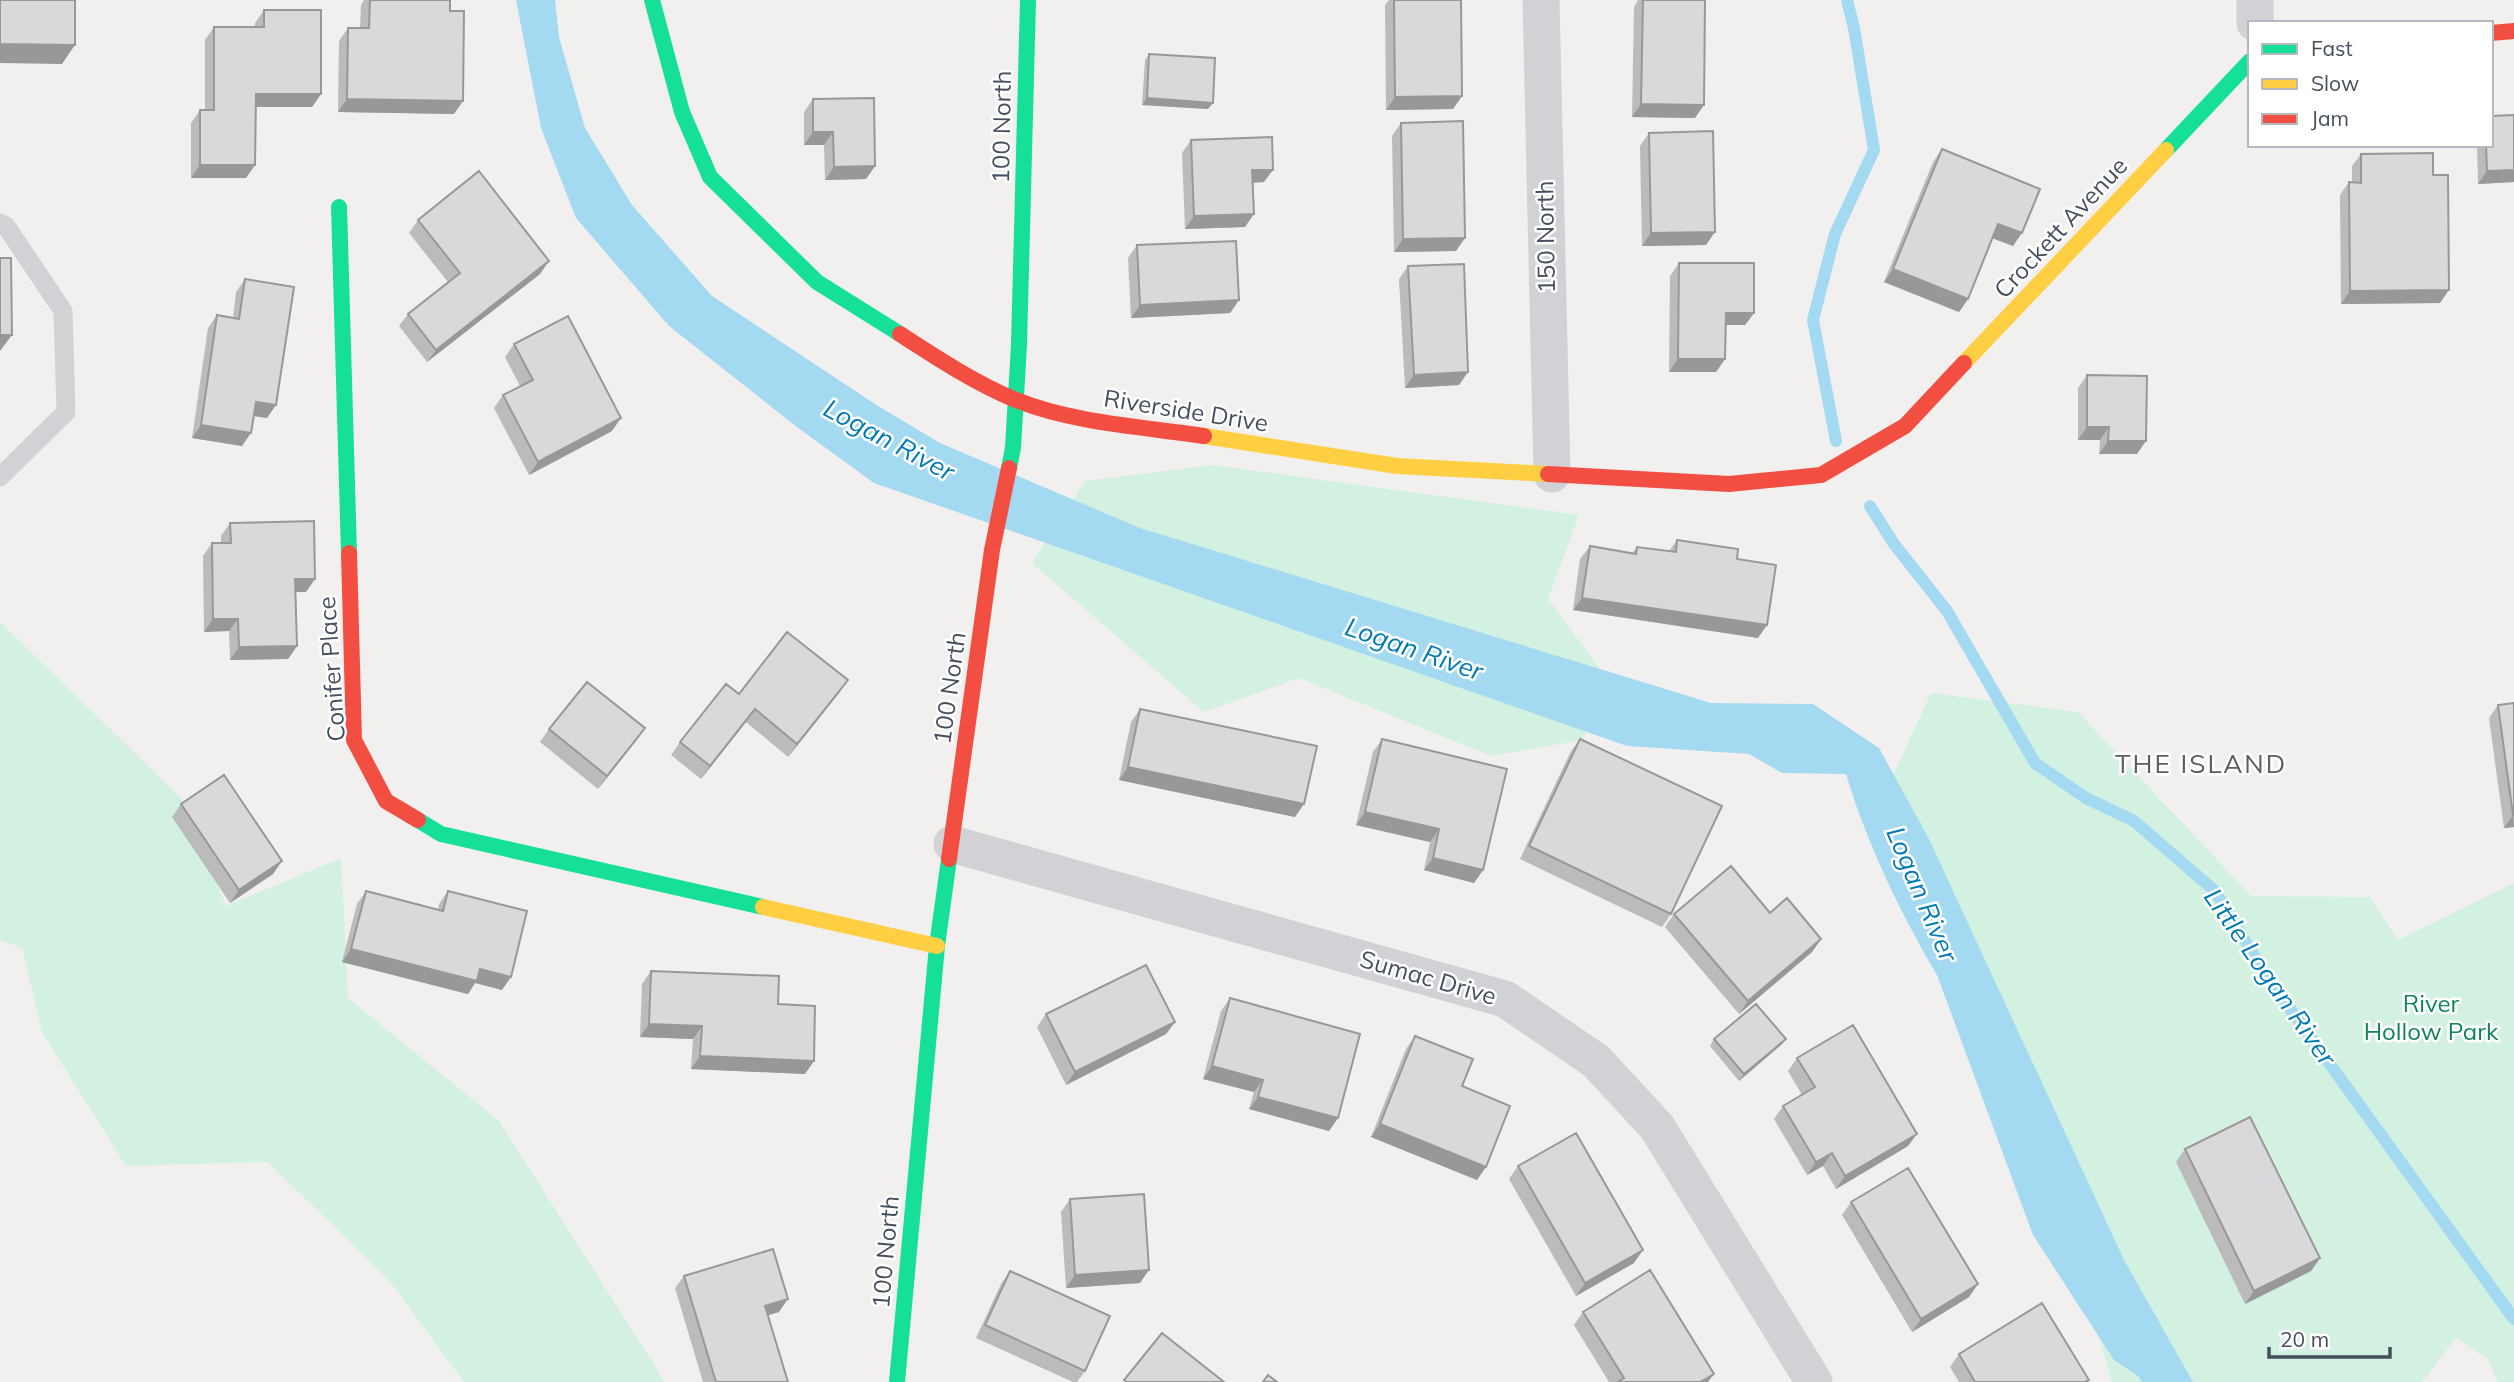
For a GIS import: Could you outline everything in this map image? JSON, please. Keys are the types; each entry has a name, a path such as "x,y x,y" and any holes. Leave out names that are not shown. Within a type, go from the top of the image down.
{"street":[{"name":"Riverside Drive","path":"652,0 682,111 710,177 817,282 950,366 1016,400 1073,416 1397,466 1729,484 1821,475 1905,426"},
{"name":"100 North","path":"897,1382 937,946 992,550 1010,464 1016,400 1028,0"},
{"name":"150 North","path":"1541,0 1552,474"},
{"path":"2255,0 2255,21"},
{"path":"2493,33 2514,31"},
{"name":"Crockett Avenue","path":"1905,426 2248,63"},
{"name":"Conifer Place","path":"339,206 354,740 386,801 441,834 937,946"},
{"name":"Sumac Drive","path":"952,844 1505,999 1596,1061 1657,1127 1814,1382"}],"lane":[{"path":"0,223 6,226 63,311 66,412 0,477"}],"green space":[{"path":"1213,465 1579,515 1548,599 1605,676 1583,740 1491,756 1299,678 1204,712 1032,563 1085,481"},
{"path":"0,622 182,799 226,906 341,858 348,998 499,1121 665,1382 464,1382 388,1279 268,1162 126,1166 42,1032 22,948 0,940"},
{"name":"River Hollow Park","path":"1931,693 2078,712 2251,896 2370,897 2398,940 2514,883 2514,1382 2498,1382 2487,1358 2456,1338 2422,1382 2112,1382 2042,1139 1891,780"}],"water":[{"name":"Logan River","path":"516,0 555,0 559,37 585,128 632,205 712,296 878,406 940,443 1140,528 1711,703 1813,704 1879,748 1929,839 2124,1260 2193,1382 2142,1382 2138,1376 2114,1360 2033,1235 1937,975 1885,877 1846,774 1782,773 1749,754 1627,746 874,483 797,427 669,326 576,218 541,128"}],"building":[{"path":"0,0 75,0 75,45 0,44"},
{"path":"370,0 450,0 450,11 464,11 463,101 347,99 348,28 369,28"},
{"path":"1394,0 1461,0 1462,96 1395,97"},
{"path":"1643,0 1705,0 1704,105 1641,104"},
{"path":"264,10 321,10 321,94 256,94 255,165 200,165 200,110 214,110 214,27 264,27"},
{"path":"1149,54 1215,58 1213,103 1147,98"},
{"path":"874,98 875,166 834,167 833,132 813,132 813,99"},
{"path":"2514,115 2514,170 2487,171 2486,147 2493,147 2493,116"},
{"path":"1463,121 1465,238 1403,239 1401,123"},
{"path":"1713,131 1715,232 1651,233 1649,133"},
{"path":"1272,137 1273,170 1252,170 1254,214 1194,216 1191,140"},
{"path":"1942,149 2040,189 2022,233 1998,224 1968,299 1893,269"},
{"path":"2433,153 2433,175 2448,175 2449,290 2350,291 2349,182 2361,183 2361,154"},
{"path":"479,171 549,261 436,350 408,314 460,273 418,220"},
{"path":"1236,241 1239,300 1140,305 1137,245"},
{"path":"0,258 11,258 12,335 0,335"},
{"path":"1679,263 1754,263 1754,313 1726,313 1725,359 1678,359"},
{"path":"1464,264 1468,372 1414,375 1408,266"},
{"path":"245,279 294,287 276,405 256,402 251,433 201,425 217,315 239,319"},
{"path":"568,316 621,418 538,462 503,395 533,380 514,344"},
{"path":"2087,375 2147,376 2146,441 2108,441 2109,427 2087,427"},
{"path":"314,521 315,579 295,579 297,646 239,647 238,619 213,619 212,543 231,543 230,523"},
{"path":"1677,540 1738,549 1737,559 1776,565 1767,625 1582,598 1590,546 1636,554 1637,547 1676,552"},
{"path":"787,632 848,680 797,744 755,709 710,766 680,742 726,684 739,694"},
{"path":"587,682 645,728 607,776 549,729"},
{"path":"2514,703 2514,815 2513,815 2498,705"},
{"path":"1140,709 1317,746 1304,804 1128,767"},
{"path":"1382,739 1507,769 1483,870 1433,858 1439,829 1365,812"},
{"path":"1580,739 1722,806 1671,914 1529,846"},
{"path":"224,775 282,861 239,890 181,804"},
{"path":"1731,866 1770,913 1787,898 1821,939 1748,1001 1674,914"},
{"path":"366,891 443,911 448,891 527,911 511,977 480,969 477,981 351,949"},
{"path":"1146,965 1175,1022 1075,1072 1046,1014"},
{"path":"651,971 779,976 778,1004 815,1006 814,1061 700,1056 702,1026 649,1024"},
{"path":"1230,998 1360,1034 1338,1118 1258,1097 1263,1080 1212,1066"},
{"path":"1756,1004 1786,1039 1744,1074 1714,1039"},
{"path":"1853,1025 1917,1134 1845,1176 1832,1153 1816,1162 1783,1106 1815,1087 1797,1058"},
{"path":"1415,1036 1473,1059 1462,1086 1510,1106 1486,1167 1380,1124"},
{"path":"2250,1117 2320,1258 2254,1291 2185,1149"},
{"path":"1576,1133 1643,1250 1585,1283 1518,1166"},
{"path":"1908,1168 1978,1284 1921,1319 1851,1202"},
{"path":"1144,1194 1149,1270 1075,1275 1070,1199"},
{"path":"773,1249 788,1299 765,1306 788,1382 716,1382 684,1276"},
{"path":"1650,1270 1714,1374 1700,1382 1618,1382 1624,1378 1583,1312"},
{"path":"1010,1271 1110,1316 1085,1371 985,1325"},
{"path":"2042,1303 2089,1380 1975,1382 1959,1354"},
{"path":"1162,1333 1224,1382 1124,1380"},
{"path":"1268,1375 1277,1382 1263,1382"}],"waterway":[{"path":"1836,441 1813,320 1835,234 1874,150 1847,0"},
{"name":"Little Logan River","path":"1870,506 1894,544 1947,611 2035,763 2086,798 2134,821 2215,891 2267,977 2514,1319"}],"traffic: fast":[{"path":"652,0 682,112 710,177 817,282 900,334"},
{"path":"1009,468 1013,448 1019,345 1028,0"},
{"path":"2166,150 2248,63"},
{"path":"339,207 349,553"},
{"path":"418,820 441,834 763,907"},
{"path":"897,1382 937,946 949,859"}],"traffic: slow":[{"path":"1964,363 2166,150"},
{"path":"1204,436 1397,466 1548,474"},
{"path":"763,907 937,946"}],"traffic: jam":[{"path":"2493,33 2514,31"},
{"path":"900,334 986,386 1038,408 1108,423 1204,436"},
{"path":"1548,474 1729,484 1821,475 1905,426 1964,363"},
{"path":"949,859 992,550 1009,468"},
{"path":"349,553 354,740 386,801 418,820"}],"district":[{"name":"THE ISLAND","path":"2201,764"}]}
